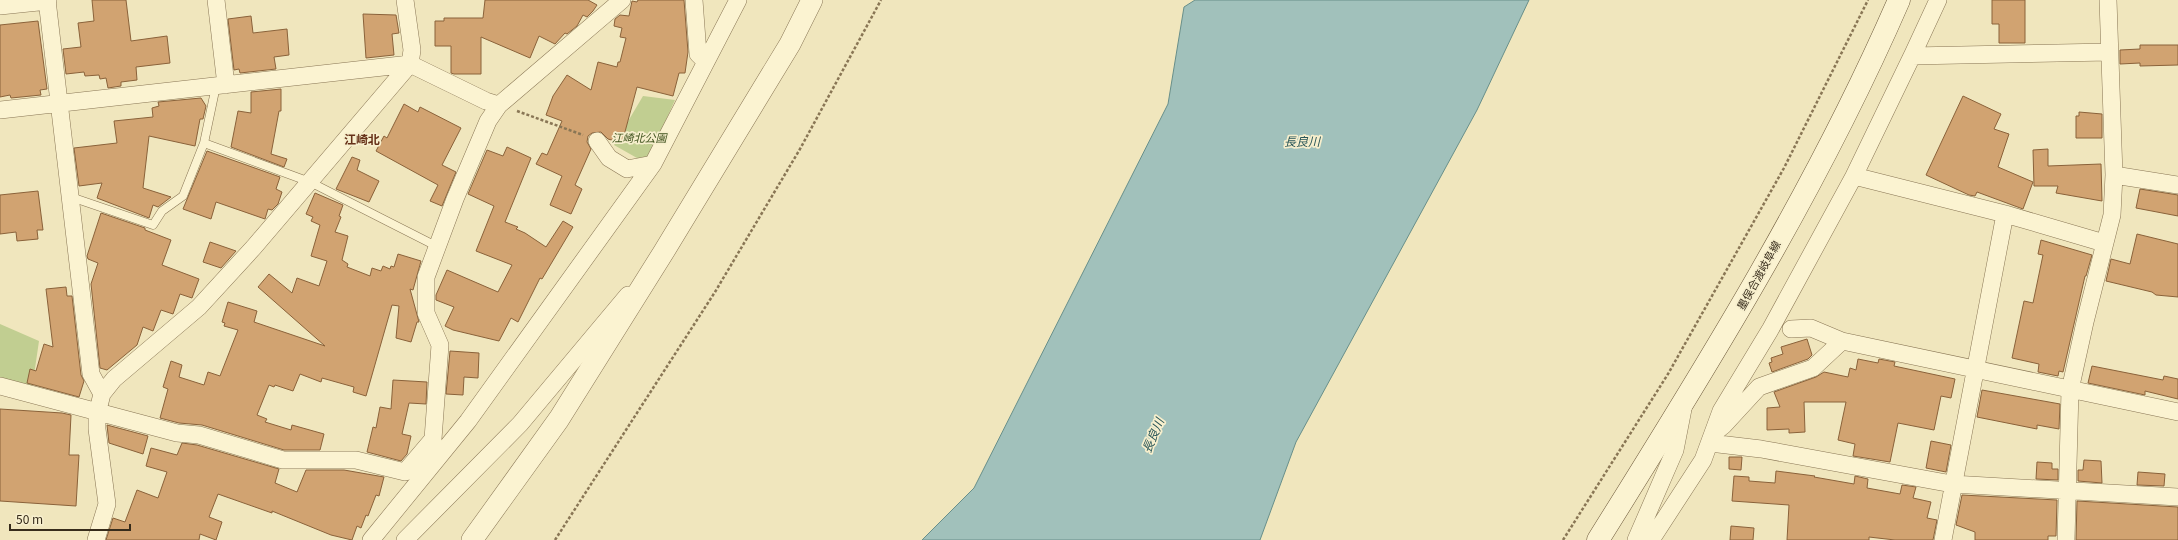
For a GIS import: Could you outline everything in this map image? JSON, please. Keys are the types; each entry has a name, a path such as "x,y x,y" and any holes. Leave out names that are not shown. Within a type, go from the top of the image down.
{"main road":[{"name":"墨俣合渡岐阜線","path":"1598,540 1684,403 1730,326 1827,149 1878,49 1900,0"}],"street":[{"path":"0,6 47,0 91,374 102,394"},
{"path":"216,0 221,85"},
{"path":"96,540 107,504 97,429 97,414 102,394 114,379 199,307 254,247 410,64 412,50 406,0"},
{"path":"0,386 97,414 177,433 199,435 283,460 356,460 405,472 433,439 440,345 426,313 426,277 488,121 499,105 622,0"},
{"path":"694,0 698,54 706,62"},
{"path":"371,540 468,421 653,164 738,0"},
{"path":"472,540 558,419 663,253 790,44 812,0"},
{"path":"1652,540 1700,466 1721,411 1770,330 1854,176 1938,0"},
{"path":"2066,540 2070,390 2104,243 2112,215 2114,175 2108,0"},
{"path":"1912,56 2109,52"},
{"path":"0,110 60,102 410,64 486,101 499,105"},
{"path":"597,141 609,158 627,169 653,164"},
{"path":"2114,175 2178,185"},
{"path":"1854,176 2005,214 2104,243"},
{"path":"1943,540 1952,484 1976,370 2005,214"},
{"path":"405,540 520,424 663,253"},
{"path":"1791,329 1811,328 1842,340 1976,370 2178,412"},
{"path":"1711,438 1759,387 1813,368 1842,340"},
{"path":"1636,540 1675,450 1684,403"},
{"path":"1711,438 1761,449 1952,484 2178,497"}],"lane":[{"path":"71,197 153,225 162,211 183,196 204,143 221,85"},
{"path":"204,143 310,182 438,247"}],"path":[{"path":"555,540 715,292 800,149 881,0"},
{"path":"1563,540 1680,354 1784,168 1868,0"},
{"path":"499,105 545,120 597,141"}],"green space":[{"name":"江崎北公園","path":"643,96 675,100 648,160 637,158 614,145"},
{"path":"0,324 39,341 32,389 0,380"}],"water":[{"name":"長良川","path":"1195,0 1529,0 1477,110 1296,442 1260,540 922,540 974,488 1168,104 1184,7"}],"building":[{"path":"92,0 126,0 131,41 167,36 170,63 136,67 137,80 121,82 121,86 108,88 106,78 100,79 99,75 85,76 84,72 66,74 63,49 81,47 78,23 94,21"},
{"path":"485,0 588,0 597,5 587,17 583,15 577,26 567,34 565,33 555,44 539,36 530,58 481,37 481,74 451,73 451,46 435,46 435,21 444,21 444,18 483,18"},
{"path":"638,0 684,0 688,52 685,73 679,73 673,96 637,87 622,143 608,139 601,132 592,133 588,136 587,142 591,149 575,185 582,189 571,214 550,205 562,176 536,164 542,153 547,155 562,121 546,115 553,96 567,75 591,90 598,62 617,67 618,62 620,62 626,38 620,37 622,28 614,26 615,19 620,15 629,16 632,1 637,2"},
{"path":"1992,0 2025,0 2025,43 1999,43 1999,24 1992,24"},
{"path":"363,14 396,15 399,33 392,34 394,55 366,58"},
{"path":"251,16 253,33 287,29 289,55 274,57 276,69 240,73 239,69 234,70 228,19"},
{"path":"38,21 47,89 40,90 41,95 11,98 10,95 0,97 0,25"},
{"path":"2140,45 2178,45 2178,65 2140,66 2140,63 2120,64 2120,50 2140,49"},
{"path":"281,89 281,111 279,111 271,154 287,159 284,167 231,147 238,111 251,113 251,92"},
{"path":"1963,96 2001,114 1994,129 2009,134 1998,167 2033,182 2023,209 1977,192 1975,196 1969,195 1926,175"},
{"path":"201,98 206,106 203,119 200,119 195,146 149,136 143,188 171,197 158,207 153,205 149,218 97,198 102,183 79,186 74,148 117,143 114,121 153,117 152,108 159,106 158,102"},
{"path":"404,104 418,112 420,107 461,128 442,165 456,172 442,206 430,201 438,185 376,151 384,136 387,138"},
{"path":"2079,112 2102,114 2102,138 2076,138 2076,116 2079,116"},
{"path":"507,147 531,158 505,222 518,227 516,229 525,233 546,247 563,221 573,227 542,279 540,278 518,322 511,318 499,341 453,330 445,326 454,307 436,300 436,295 447,270 498,292 512,265 476,251 494,206 468,194 487,150 503,156"},
{"path":"2048,149 2048,166 2101,164 2102,201 2056,193 2058,186 2034,186 2033,150"},
{"path":"207,151 280,177 276,189 282,192 278,204 272,210 268,209 265,219 216,202 211,219 183,209"},
{"path":"352,157 360,160 357,170 379,181 369,202 336,189"},
{"path":"2140,189 2178,195 2178,216 2136,208"},
{"path":"38,191 43,230 37,230 38,239 17,241 16,232 0,234 0,195"},
{"path":"315,193 343,205 339,216 341,217 335,232 348,236 342,260 348,264 347,267 370,276 372,268 381,271 383,266 390,269 391,266 394,267 398,254 421,261 413,290 410,289 419,322 417,322 411,342 396,338 399,306 392,305 366,396 353,392 354,387 322,378 321,382 300,374 293,391 275,385 274,387 269,385 257,415 267,419 265,422 291,430 292,425 324,434 320,450 284,450 202,425 179,423 160,418 168,389 163,387 171,361 182,365 179,377 204,385 208,372 220,376 238,330 224,326 225,323 222,322 228,302 257,311 254,322 325,346 258,287 269,274 292,293 297,278 319,286 327,261 311,256 320,225 311,221 313,217 306,214"},
{"path":"101,213 145,228 145,230 171,240 162,265 199,279 192,298 180,294 173,314 161,310 153,331 143,327 137,345 107,370 100,368 91,284 98,263 88,259 87,256"},
{"path":"2137,234 2178,244 2178,297 2156,295 2152,292 2106,281 2111,259 2130,264"},
{"path":"2041,240 2092,255 2085,276 2063,372 2059,371 2058,376 2038,372 2039,364 2012,358 2024,301 2033,303 2043,255 2038,254"},
{"path":"210,242 236,251 221,268 203,262"},
{"path":"66,287 67,296 72,296 81,375 84,381 79,397 27,383 30,369 36,371 44,344 53,347 46,289"},
{"path":"1807,339 1812,355 1808,359 1772,372 1769,363 1772,362 1771,358 1783,354 1781,347"},
{"path":"450,351 479,353 478,378 464,377 463,395 446,394"},
{"path":"1858,359 1878,363 1879,359 1895,362 1894,366 1955,379 1951,398 1941,396 1934,430 1898,423 1890,462 1853,456 1855,444 1838,440 1846,402 1804,402 1805,432 1789,433 1789,429 1767,430 1767,408 1780,407 1774,392 1816,377 1824,372 1848,377 1850,368 1856,370"},
{"path":"2092,366 2163,380 2164,376 2178,379 2178,399 2145,391 2145,395 2088,383"},
{"path":"393,380 427,382 426,404 409,403 402,434 411,436 407,454 401,461 367,452 373,427 376,428 380,407 391,409"},
{"path":"1982,390 2060,404 2059,429 2037,425 2037,429 1977,417"},
{"path":"0,409 62,413 71,415 69,455 79,455 76,506 0,501"},
{"path":"107,425 148,436 143,454 109,443"},
{"path":"1931,441 1951,445 1946,472 1926,468"},
{"path":"182,443 197,445 279,469 275,483 297,492 306,470 344,470 384,477 379,496 376,495 368,516 366,515 361,528 357,526 352,540 331,535 272,511 272,513 218,494 209,517 222,522 216,540 200,534 199,540 106,540 113,518 125,522 137,490 158,498 167,472 146,466 151,448 177,455"},
{"path":"1729,457 1742,457 1741,470 1729,469"},
{"path":"2084,460 2101,461 2102,483 2078,481 2078,470 2083,470"},
{"path":"2037,462 2052,463 2052,469 2058,469 2058,480 2036,479"},
{"path":"1776,471 1815,476 1814,477 1854,484 1855,476 1868,479 1867,488 1900,494 1902,485 1916,487 1913,498 1931,502 1927,518 1937,520 1933,540 1895,540 1869,537 1869,540 1787,540 1789,505 1732,501 1734,476 1749,477 1749,481 1775,483"},
{"path":"2138,472 2165,474 2164,486 2137,485"},
{"path":"1962,495 2057,500 2056,536 2048,536 2048,540 1975,540 1975,532 1956,525"},
{"path":"2077,501 2178,507 2178,540 2076,540"},
{"path":"1731,526 1754,528 1753,540 1730,540"}],"district":[{"name":"江崎北","path":"362,138"}]}
